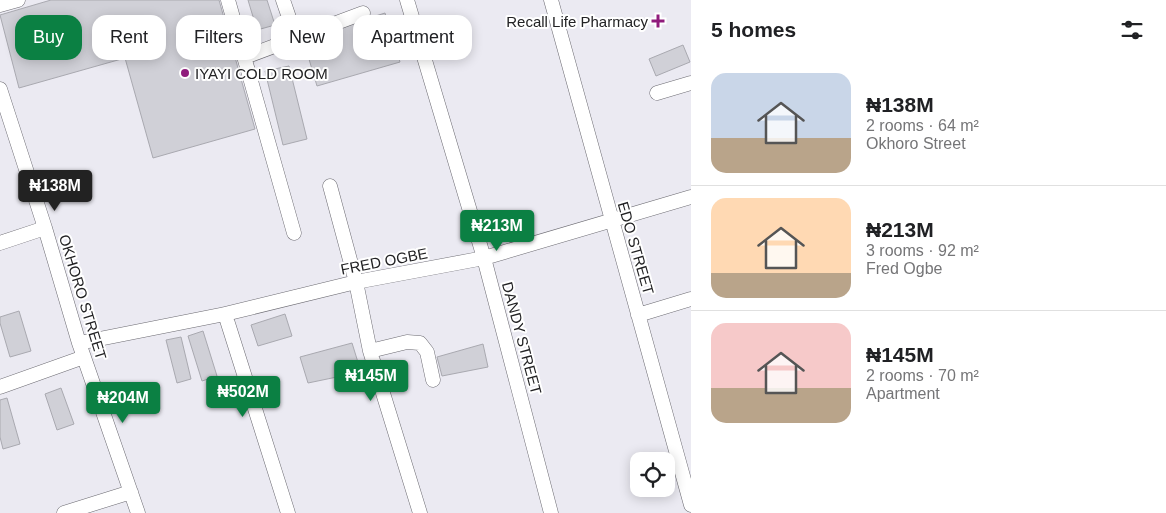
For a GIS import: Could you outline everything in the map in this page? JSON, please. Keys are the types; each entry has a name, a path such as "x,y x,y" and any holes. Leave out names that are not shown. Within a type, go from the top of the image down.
{"street":[{"path":"0,5 18,0"},
{"path":"228,0 232,15"},
{"path":"284,0 289,15"},
{"name":"DANDY STREET","path":"407,0 484,258 551,513"},
{"name":"EDO STREET","path":"551,0 691,504"},
{"path":"343,21 364,13"},
{"path":"246,60 294,233"},
{"path":"657,93 691,83"},
{"name":"OKHORO STREET","path":"0,89 84,357 138,513"},
{"path":"330,186 356,282 370,351 420,513"},
{"name":"FRED OGBE","path":"80,343 225,314 356,282 484,258 691,197"},
{"path":"0,243 45,228"},
{"path":"638,316 691,300"},
{"path":"225,314 288,513"},
{"path":"370,351 407,342 420,343 427,352 433,380"},
{"path":"0,387 84,357"},
{"path":"64,513 132,492"}],"building":[{"name":"IYAYI COLD ROOM","path":"51,0 219,0 223,15 176,15 176,60 236,60 255,129 153,158 126,60 166,60 166,15 92,15 92,60 118,60 19,88 0,15"},
{"path":"248,0 267,0 272,15 271,26 261,29 261,15 252,15"},
{"path":"353,23 353,60 399,60 400,62 317,86 309,60 343,60 343,26"},
{"path":"683,45 690,62 656,76 649,59"},
{"path":"289,66 307,139 283,145 265,71"},
{"path":"19,311 31,351 10,357 0,317"},
{"path":"285,314 292,336 258,346 251,325"},
{"path":"203,331 217,376 202,381 188,336"},
{"path":"181,337 191,379 177,383 166,340"},
{"path":"352,343 361,372 308,383 300,357"},
{"path":"483,344 488,367 442,376 437,357"},
{"path":"61,388 74,424 57,430 45,394"},
{"path":"7,398 20,444 3,449 0,437 0,400"}],"place":[{"name":"Recall Life Pharmacy","path":"658,21"},
{"name":"IYAYI COLD ROOM","path":"185,73"}]}
